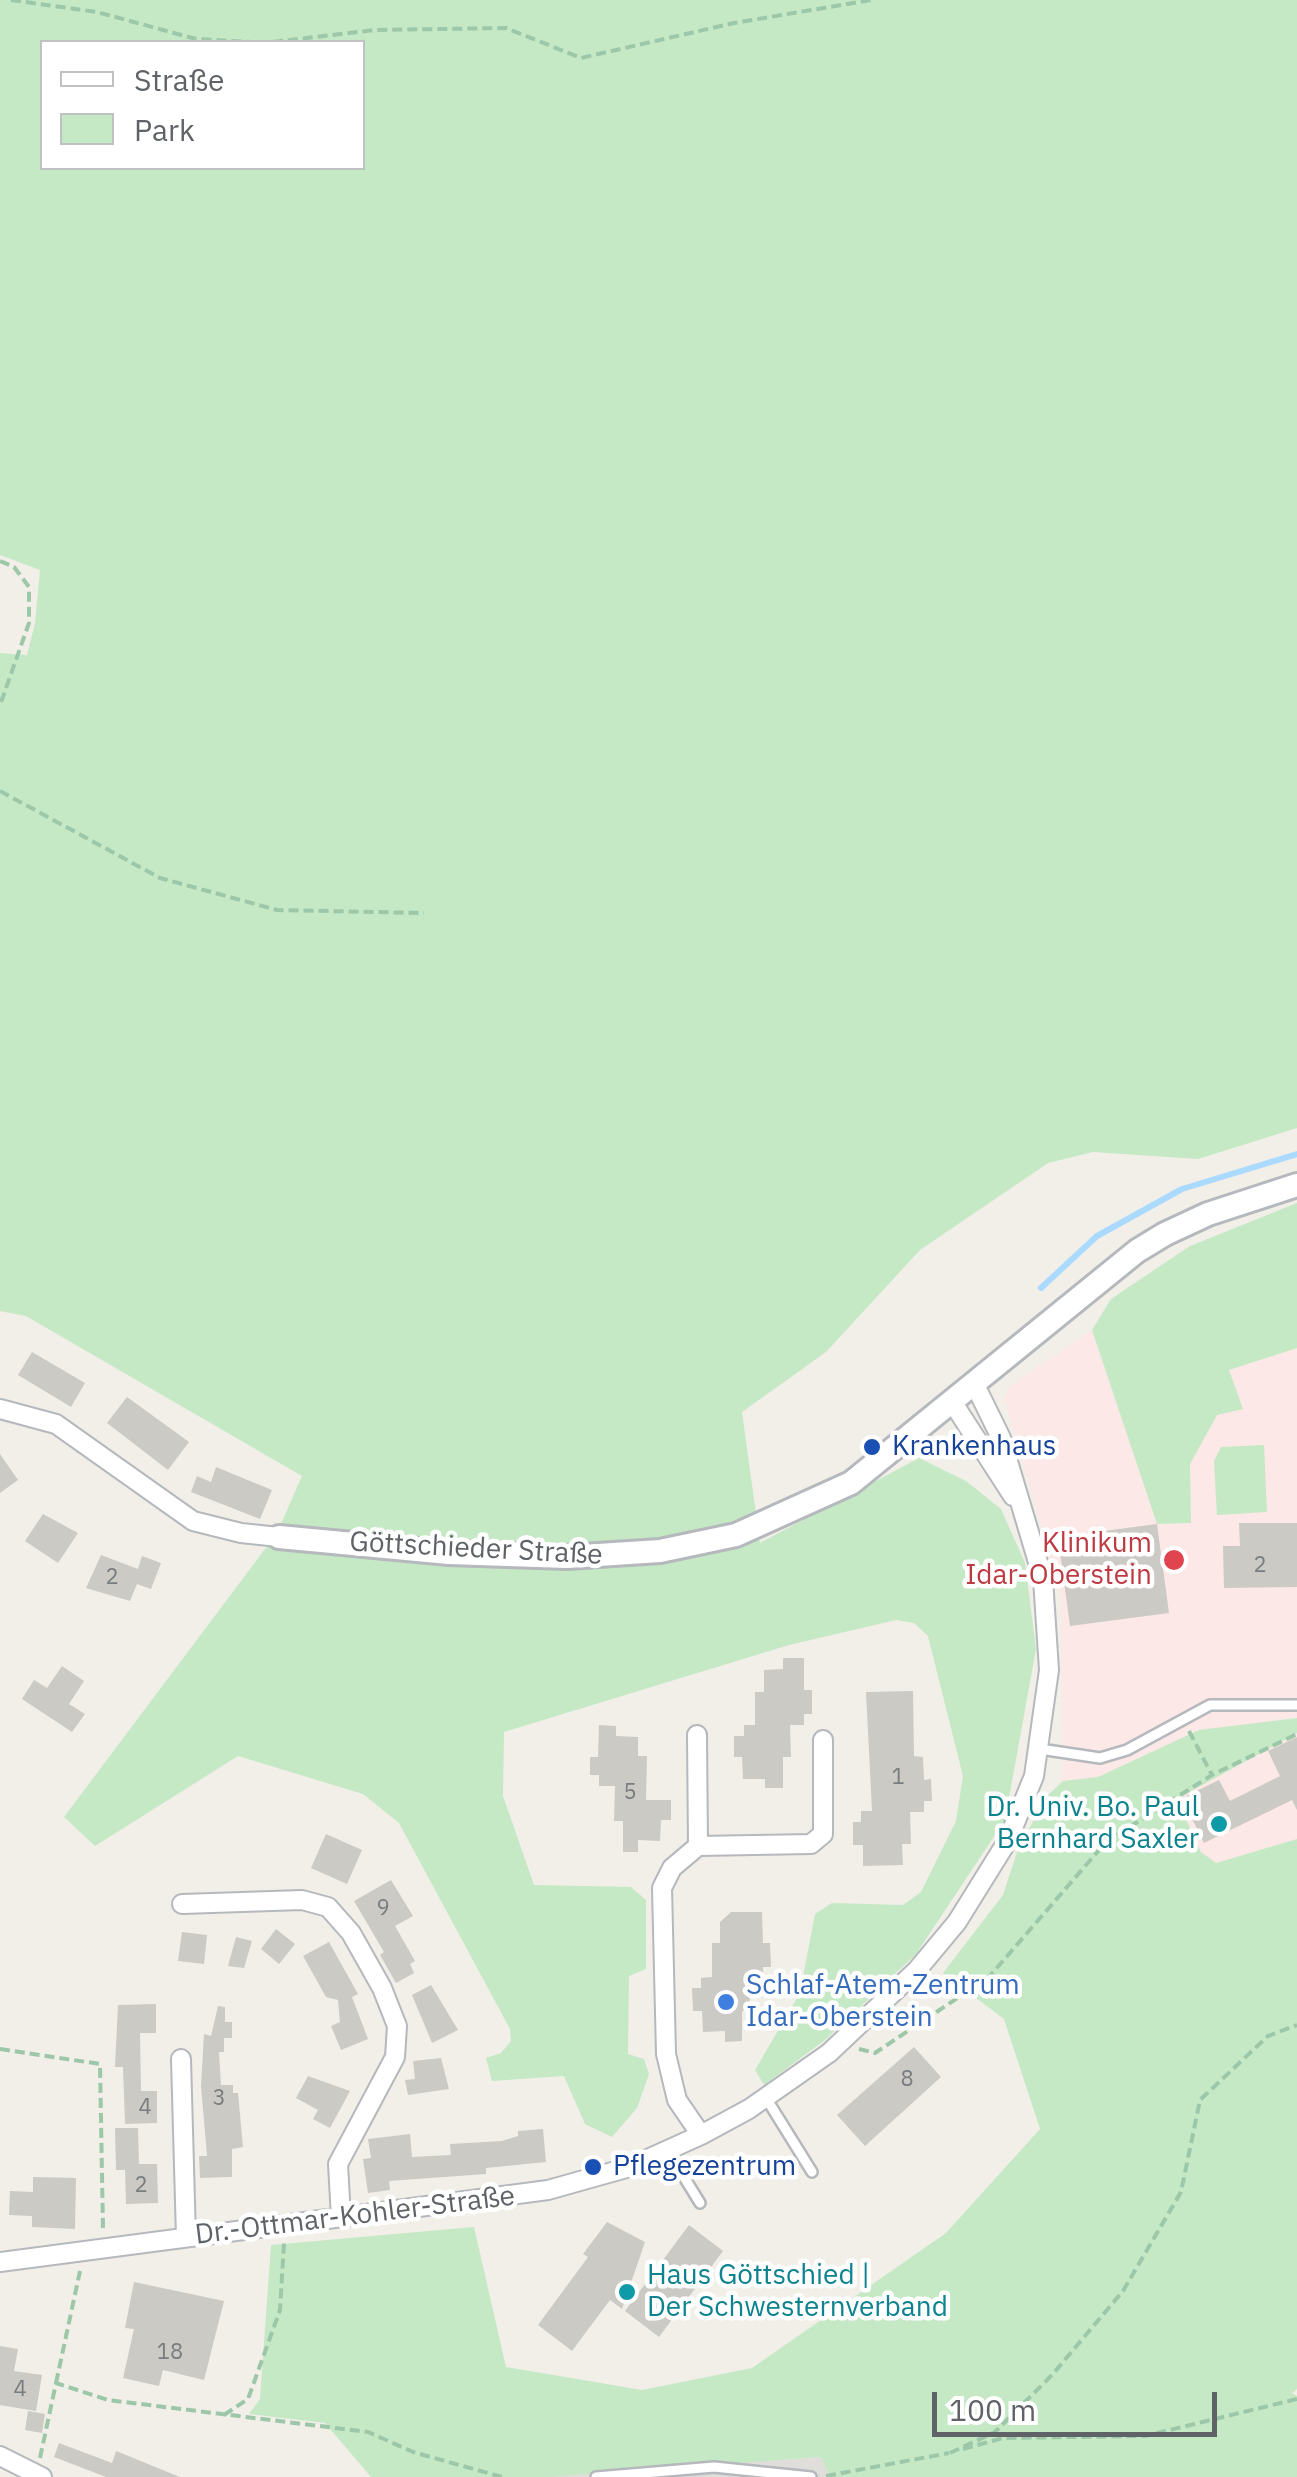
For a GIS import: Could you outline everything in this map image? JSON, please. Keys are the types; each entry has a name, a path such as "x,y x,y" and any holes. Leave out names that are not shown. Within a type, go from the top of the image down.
{"street":[{"name":"Göttschieder Straße","path":"0,1409 56,1424 193,1521 241,1534 402,1550 547,1557 618,1556 702,1544 780,1518 850,1483 1151,1242 1208,1214 1297,1185"},
{"name":"Dr.-Ottmar-Kohler-Straße","path":"0,2262 548,2190 668,2151 701,2135 766,2098 840,2043 917,1970 966,1909 1018,1819 1040,1749 1050,1645 1043,1579 1027,1517 992,1414 975,1385"},
{"name":"Dr.-Ottmar-Kohler-Straße","path":"953,1402 1027,1517"},
{"path":"697,1734 698,1846"},
{"path":"701,2135 677,2100 666,2054 662,1888 672,1868 698,1846 812,1844 824,1834 823,1740"},
{"path":"182,1904 302,1900 328,1907 351,1933 382,1988 397,2026 395,2057 338,2164 342,2218"},
{"path":"181,2059 186,2238"},
{"path":"0,2456 39,2476"}],"lane":[{"path":"1040,1749 1100,1758 1127,1750 1210,1705 1297,1704"},
{"path":"766,2098 812,2172"},
{"path":"668,2151 700,2203"},
{"path":"596,2477 714,2467 811,2477"}],"path":[{"path":"10,0 97,12 196,39 215,40"},
{"path":"290,40 376,30 506,28 581,58 734,23 871,0"},
{"path":"0,561 14,566 29,588 29,622 0,702"},
{"path":"0,791 160,878 277,910 424,914"},
{"path":"1182,1717 1212,1775"},
{"path":"840,2043 874,2053 974,1988 989,1977 1106,1842 1212,1775 1297,1734"},
{"path":"950,2453 995,2432 1052,2375 1123,2291 1181,2192 1200,2100 1268,2036 1297,2025"},
{"path":"0,2049 100,2064 103,2248"},
{"path":"224,2415 248,2399 280,2310 286,2224"},
{"path":"39,2476 80,2251"},
{"path":"56,2383 108,2400 368,2432 413,2452 502,2477"},
{"path":"822,2477 950,2453 1003,2438 1145,2436 1297,2399"}],"shaded area":[{"name":"Klinikum Idar-Oberstein","path":"1092,1330 1157,1524 1191,1523 1190,1464 1217,1415 1228,1370 1297,1348 1297,1718 1278,1719 1141,1759 1098,1777 1063,1781 1061,1595 1004,1397 1010,1386"},
{"path":"1297,1733 1297,1839 1216,1863 1201,1852 1176,1799"},
{"path":"821,2457 830,2477 548,2477 551,2475"}],"green space":[{"path":"0,0 1297,0 1297,1128 1198,1159 1093,1152 1048,1163 920,1250 826,1352 742,1412 760,1543 919,1458 966,1481 1001,1509 1025,1563 1036,1649 1005,1820 916,1954 825,2040 764,2085 755,2070 800,1993 815,1914 832,1903 903,1905 921,1892 956,1821 963,1776 928,1636 914,1623 896,1620 789,1645 504,1732 503,1796 534,1885 631,1887 646,1900 646,1969 629,1976 628,2054 644,2059 649,2074 637,2108 612,2137 585,2124 564,2076 492,2081 486,2058 501,2053 511,2041 510,2029 399,1823 363,1794 238,1756 95,1846 64,1817 277,1533 302,1476 26,1316 0,1311 0,653 27,655 35,623 40,570 0,555"},
{"path":"1297,1203 1297,1348 1229,1370 1243,1409 1217,1415 1190,1464 1191,1523 1157,1524 1092,1330 1111,1299 1190,1246"},
{"path":"1264,1445 1267,1512 1217,1515 1214,1461 1221,1447"},
{"path":"1297,1718 1297,1733 1177,1799 1201,1852 1216,1863 1297,1839 1297,2389 1292,2393 1297,2396 1297,2477 830,2477 821,2457 548,2477 371,2477 325,2423 249,2414 260,2399 271,2245 474,2227 506,2367 642,2390 752,2368 946,2233 1040,2129 1004,2019 943,1973 1003,1895 1018,1849 1047,1796 1063,1781 1098,1777 1199,1730"}],"building":[{"path":"32,1352 85,1383 71,1407 18,1375"},
{"path":"127,1397 189,1442 168,1470 107,1423"},
{"path":"0,1454 18,1480 0,1493"},
{"path":"216,1467 272,1490 260,1519 191,1492 197,1476 211,1482"},
{"path":"43,1514 78,1533 58,1563 25,1541"},
{"path":"1239,1523 1297,1523 1297,1587 1224,1588 1223,1546 1240,1546"},
{"name":"Klinikum Idar-Oberstein","path":"1157,1524 1169,1613 1070,1626 1058,1537"},
{"path":"101,1555 138,1569 142,1556 161,1563 151,1589 137,1584 130,1601 86,1588"},
{"path":"783,1658 804,1658 804,1690 812,1690 812,1714 804,1714 804,1725 790,1725 791,1757 783,1757 783,1788 765,1788 765,1779 743,1779 742,1757 734,1757 734,1736 744,1736 744,1725 755,1725 755,1692 764,1692 764,1670 783,1669"},
{"path":"62,1666 84,1681 69,1704 85,1714 72,1732 22,1699 34,1680 47,1688"},
{"path":"913,1691 914,1756 923,1757 924,1780 931,1779 932,1801 924,1801 924,1812 910,1812 911,1844 902,1844 903,1865 863,1866 863,1845 853,1845 853,1822 861,1822 861,1811 872,1811 866,1692"},
{"path":"599,1725 616,1726 616,1736 638,1737 638,1756 647,1756 646,1800 671,1800 671,1820 661,1820 660,1841 638,1840 638,1852 623,1852 623,1821 614,1821 615,1786 599,1786 599,1775 590,1775 590,1757 598,1757"},
{"name":"Dr. Univ. Bo. Paul Bernhard Saxler","path":"1297,1737 1297,1810 1292,1800 1204,1843 1182,1798 1219,1780 1230,1801 1280,1776 1268,1751"},
{"path":"326,1834 362,1850 347,1884 311,1868"},
{"path":"391,1880 413,1916 395,1926 415,1961 410,1964 414,1973 396,1983 380,1955 384,1952 354,1901"},
{"path":"731,1912 762,1912 763,1943 770,1943 771,1967 763,1967 763,1978 749,1978 750,2011 742,2011 742,2041 725,2042 725,2031 703,2032 702,2011 693,2011 692,1988 701,1988 701,1978 712,1977 712,1943 720,1943 720,1922"},
{"path":"276,1929 295,1944 279,1964 261,1949"},
{"path":"182,1932 207,1935 204,1964 178,1961"},
{"path":"236,1937 252,1941 244,1968 228,1966"},
{"path":"329,1942 358,1994 352,1997 368,2039 341,2050 331,2026 340,2022 338,2000 326,1997 303,1956"},
{"path":"431,1985 458,2030 432,2043 412,1995"},
{"path":"156,2004 156,2033 140,2033 141,2091 157,2091 157,2123 125,2124 123,2067 115,2067 118,2005"},
{"path":"218,2006 225,2007 225,2022 232,2022 232,2038 224,2038 224,2052 219,2052 221,2085 233,2085 233,2093 238,2093 243,2147 232,2149 232,2177 200,2178 199,2156 207,2156 201,2086 204,2034 211,2036"},
{"path":"914,2047 941,2077 865,2146 837,2115"},
{"path":"441,2058 449,2089 408,2095 405,2080 415,2079 413,2061"},
{"path":"308,2076 350,2091 330,2128 313,2119 318,2110 296,2098"},
{"path":"115,2128 138,2128 139,2164 157,2164 158,2203 126,2204 125,2170 116,2170"},
{"path":"543,2129 546,2162 486,2168 486,2174 389,2181 390,2190 368,2193 363,2159 371,2158 368,2139 410,2134 412,2157 451,2155 450,2144 502,2141 518,2136 518,2131"},
{"path":"33,2177 76,2178 75,2229 32,2227 32,2216 9,2215 10,2191 33,2192"},
{"path":"607,2222 645,2242 622,2309 610,2300 572,2351 538,2325 588,2257 583,2254"},
{"path":"689,2225 723,2251 659,2337 625,2311"},
{"path":"134,2282 224,2301 204,2380 163,2370 159,2386 123,2378 134,2329 125,2328"},
{"path":"0,2346 18,2349 14,2371 42,2375 36,2411 0,2405"},
{"path":"28,2411 45,2414 42,2433 25,2430"},
{"path":"59,2443 112,2463 116,2451 180,2477 106,2477 54,2457"}],"waterway":[{"path":"1041,1288 1097,1236 1182,1189 1297,1154"}],"place":[{"name":"Krankenhaus","path":"872,1447"},
{"name":"Klinikum Idar-Oberstein","path":"1174,1560"},
{"name":"Dr. Univ. Bo. Paul Bernhard Saxler","path":"1219,1824"},
{"name":"Schlaf-Atem-Zentrum Idar-Oberstein","path":"726,2002"},
{"name":"Pflegezentrum","path":"593,2167"},
{"name":"Haus Göttschied | Der Schwesternverband","path":"627,2292"}]}
